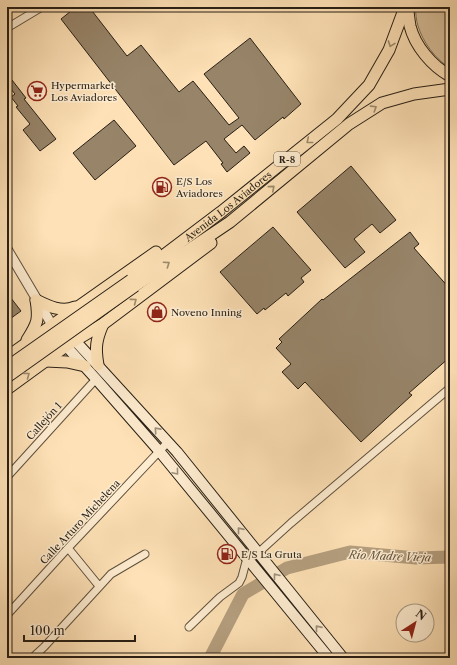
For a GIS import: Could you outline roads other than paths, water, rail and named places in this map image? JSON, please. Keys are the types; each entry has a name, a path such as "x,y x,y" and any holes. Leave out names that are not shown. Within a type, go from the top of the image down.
{"main road":[{"name":"R-8","path":"406,7 410,27 422,51 439,70 450,76"},
{"name":"Avenida Los Aviadores","path":"7,377 133,283 337,119 369,85 389,50 406,7"},
{"name":"Avenida Los Aviadores","path":"7,367 133,283 230,222 349,124 382,103 414,94 450,89"},
{"path":"7,357 184,231 221,212"},
{"name":"R-8","path":"71,344 103,324 208,246 230,222"},
{"path":"36,300 50,307 63,309 71,308 84,302"},
{"path":"24,345 36,325 38,315 36,300"},
{"path":"56,323 85,366 160,452 325,656"},
{"path":"98,365 95,352 98,336 103,324"},
{"path":"7,389 71,344"},
{"path":"71,344 98,365 168,442 343,658"},
{"path":"46,361 67,362 85,366"}],"street":[{"path":"7,28 42,7"},
{"path":"7,248 36,300 56,323"},
{"name":"Callejón 1","path":"7,477 96,378"},
{"path":"261,556 291,522 450,388"},
{"name":"Calle Arturo Michelena","path":"7,615 168,442"},
{"path":"68,548 99,586"},
{"path":"32,658 44,648 111,574 144,554"},
{"path":"189,627 220,597 239,583 247,558"}],"waterway":[{"name":"Río Madre Vieja","path":"210,658 243,594 287,568 350,552 416,558 450,557"}],"place":[{"name":"Hypermarket Los Aviadores","path":"37,91"},
{"name":"E/S Los Aviadores","path":"162,187"},
{"name":"Noveno Inning","path":"157,312"},
{"name":"E/S La Gruta","path":"227,554"}]}
